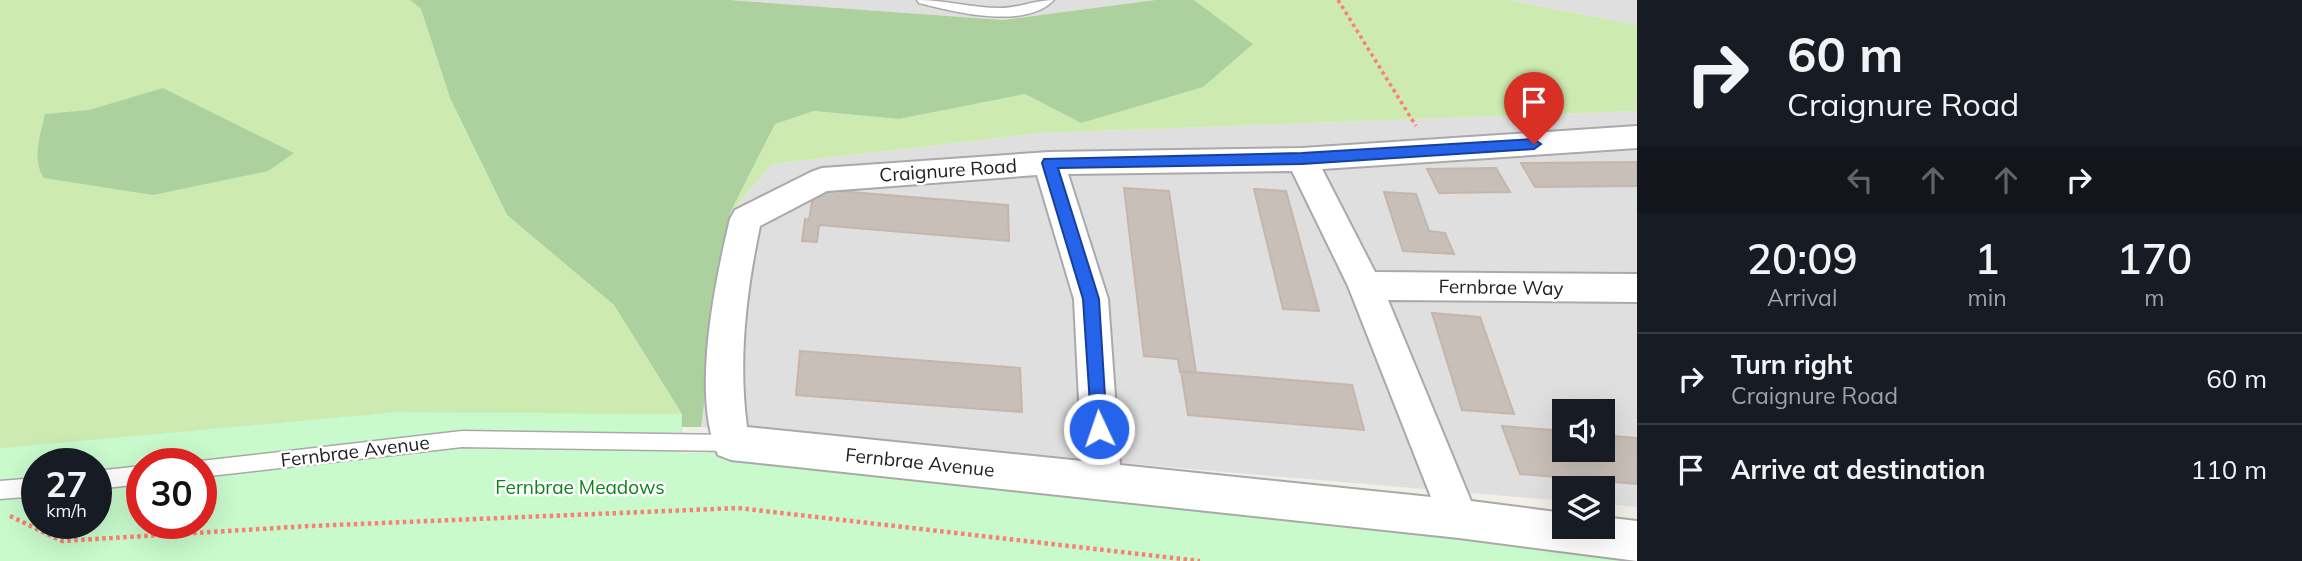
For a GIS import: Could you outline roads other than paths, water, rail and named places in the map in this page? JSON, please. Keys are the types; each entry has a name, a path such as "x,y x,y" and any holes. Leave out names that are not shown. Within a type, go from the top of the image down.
{"street":[{"name":"Craignure Road","path":"731,443 723,389 731,285 747,219 822,180 1049,163 1302,159 1637,137"},
{"path":"1302,159 1365,286 1459,519"},
{"path":"1049,163 1091,299 1102,481"},
{"name":"Fernbrae Way","path":"1365,286 1637,288"},
{"name":"Fernbrae Avenue","path":"731,443 1459,519 1637,541"}],"lane":[{"path":"923,0 987,13 1033,8 1048,0"},
{"name":"Fernbrae Avenue","path":"217,467 461,439 731,443"},
{"path":"0,491 21,488"}],"park label":[{"name":"Fernbrae Meadows","path":"580,487"}]}
